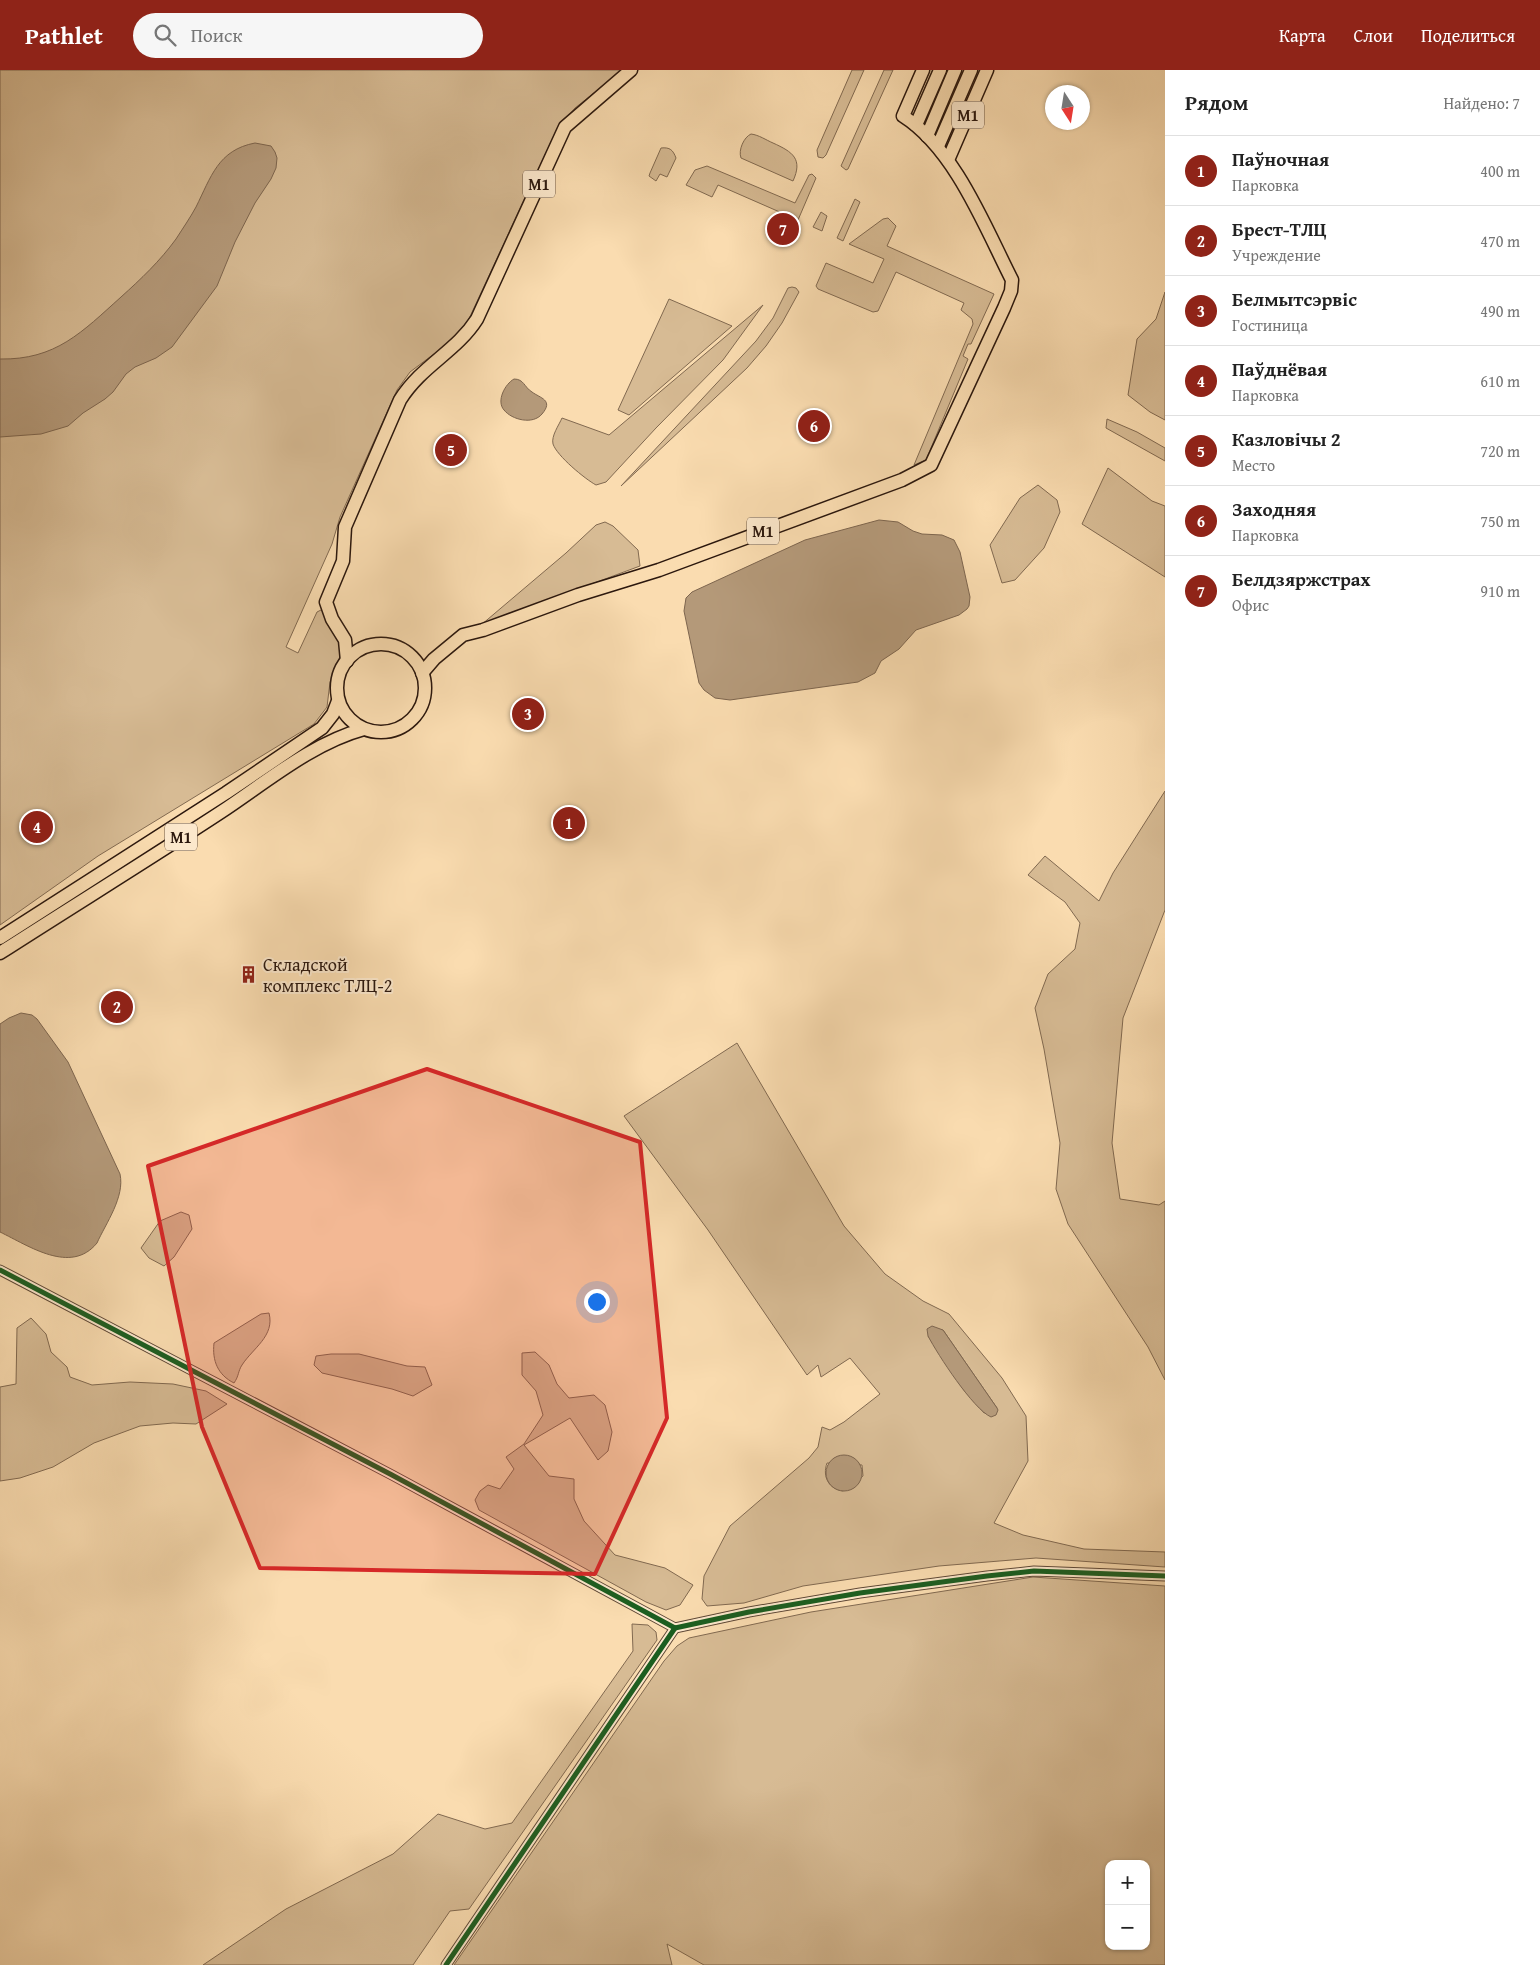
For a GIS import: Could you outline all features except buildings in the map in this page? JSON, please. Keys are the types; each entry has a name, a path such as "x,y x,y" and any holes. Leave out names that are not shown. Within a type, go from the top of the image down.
{"highway":[{"name":"М1","path":"347,661 345,640 332,619 326,602 343,561 346,528 400,400 413,382 466,335 477,319 565,127 631,70"},
{"name":"М1","path":"422,672 434,659 463,635 483,630 578,595 659,570 902,480 931,465 1004,308 1011,291 1012,280 984,225 930,139 903,116 923,70"},
{"path":"930,139 932,70"},
{"name":"М1","path":"930,139 940,70"},
{"name":"М1","path":"930,139 947,70"},
{"name":"М1","path":"930,139 955,70"},
{"name":"М1","path":"930,139 963,70"},
{"name":"М1","path":"930,139 971,70"},
{"name":"М1","path":"930,139 979,70"},
{"name":"М1","path":"930,139 987,70"},
{"name":"М1","path":"0,938 226,794 322,728 338,701 336,684 339,672 353,654 363,648 386,645 398,648 416,662 422,672 425,684 424,696 414,718 404,726 390,732 375,732 364,729 338,737 284,769 0,953"},
{"path":"338,701 349,719 364,729"}],"street":[{"path":"0,1270 384,1471 676,1628 749,1612 860,1593 1006,1574 1043,1571 1165,1576"},
{"path":"446,1965 676,1628"}],"highlighted area":[{"path":"427,1069 640,1142 667,1418 595,1574 260,1568 202,1427 148,1166"}],"shaded area":[{"path":"0,70 623,70 575,108 557,129 467,323 455,338 410,372 397,390 340,517 332,544 286,647 298,653 317,612 321,610 324,612 339,636 341,654 330,682 327,707 314,724 98,856 0,925"},
{"path":"852,70 864,70 826,155 823,158 818,157 817,150"},
{"path":"884,70 893,70 846,170 841,166"},
{"path":"751,134 757,135 791,153 797,167 793,181 741,158 742,144"},
{"path":"255,143 271,146 277,158 276,168 235,242 217,286 172,347 156,358 135,367 126,374 113,392 68,426 41,434 0,437 0,359 37,355 53,349 67,342 94,322 143,277 170,247 194,211 217,166 224,158 242,147"},
{"path":"661,148 671,150 676,158 667,177 660,174 656,181 649,176"},
{"path":"707,166 795,203 809,175 812,174 816,178 798,220 718,185 712,197 686,185 695,170"},
{"path":"855,199 860,202 843,241 837,238"},
{"path":"821,212 827,216 822,231 813,227"},
{"path":"888,218 896,226 887,246 994,294 971,344 968,344 963,356 968,359 926,460 914,465 973,324 972,319 961,310 964,303 896,272 878,311 873,312 818,289 816,286 826,263 873,283 884,259 849,244 883,219"},
{"path":"788,288 796,288 799,292 782,323 766,346 747,368 621,486 756,341 773,318"},
{"path":"1165,292 1165,420 1150,412 1128,395 1137,339 1156,319"},
{"path":"669,299 732,326 629,415 618,410"},
{"path":"763,305 723,360 606,482 596,485 572,467 560,455 553,444 553,438 562,418 609,435"},
{"path":"514,379 522,382 529,390 546,402 547,406 538,417 528,420 517,419 504,410 501,398 508,385"},
{"path":"1107,419 1137,432 1165,448 1165,461 1106,428"},
{"path":"1108,468 1152,501 1165,506 1165,577 1082,524"},
{"path":"1038,485 1057,500 1060,512 1044,548 1015,580 1002,583 990,545 1020,498"},
{"path":"879,520 898,522 922,534 942,535 954,540 960,552 970,597 967,609 959,615 916,630 899,649 881,661 875,673 858,682 730,700 715,698 704,690 699,683 684,611 686,598 692,592 805,540"},
{"path":"605,522 613,526 638,550 640,566 481,625 596,525"},
{"path":"1165,791 1165,910 1123,1018 1112,1143 1120,1199 1159,1205 1165,1201 1165,1380 1148,1347 1068,1224 1056,1189 1060,1143 1035,1008 1048,974 1075,949 1080,923 1065,902 1028,875 1045,856 1099,901 1113,873"},
{"path":"21,1013 32,1015 37,1019 68,1062 120,1174 120,1192 117,1201 97,1243 87,1252 75,1257 50,1255 0,1232 0,1024"},
{"path":"737,1043 844,1226 885,1274 923,1301 949,1314 1002,1378 1026,1416 1028,1461 994,1523 1023,1535 1084,1549 1165,1552 1165,1567 1036,1558 939,1566 803,1586 744,1603 707,1606 702,1599 704,1576 730,1526 809,1458 818,1447 822,1427 830,1430 844,1422 880,1394 850,1358 821,1377 818,1365 807,1375 708,1230 624,1116","holes":["943,1330 997,1408 984,1413 963,1389 928,1336","827,1463 862,1465 863,1476 843,1491 838,1490 828,1482 825,1473"]},
{"path":"181,1212 189,1215 192,1229 174,1257 164,1266 149,1258 141,1248 160,1221"},
{"path":"269,1313 270,1321 266,1335 242,1365 234,1383 228,1380 217,1367 214,1356 214,1343 261,1314"},
{"path":"31,1318 46,1334 51,1352 67,1367 70,1377 92,1385 130,1382 173,1384 206,1391 227,1404 196,1424 173,1423 140,1426 94,1443 53,1467 20,1478 0,1481 0,1387 16,1384 17,1328"},
{"path":"932,1326 943,1330 997,1408 996,1415 991,1417 984,1412 956,1381 928,1336 927,1329"},
{"path":"535,1352 549,1365 557,1384 569,1398 594,1395 605,1405 612,1432 608,1451 598,1460 570,1418 524,1445 549,1476 574,1479 574,1499 584,1521 615,1555 665,1568 693,1585 680,1605 666,1610 646,1602 479,1510 475,1500 480,1491 488,1485 500,1489 514,1469 506,1457 524,1444 543,1415 536,1391 522,1375 522,1353"},
{"path":"359,1354 407,1366 425,1367 432,1385 413,1396 392,1389 322,1373 314,1365 316,1356"},
{"path":"844,1455 851,1456 857,1460 861,1466 861,1480 857,1486 851,1490 844,1491 837,1490 831,1486 827,1480 826,1473 827,1466 831,1460 837,1456"},
{"path":"1033,1577 1165,1586 1165,1965 704,1965 667,1944 672,1965 454,1965 664,1661 677,1646 689,1638 811,1612"},
{"path":"632,1624 648,1625 656,1632 657,1640 469,1909 450,1911 413,1965 203,1965 286,1909 393,1854 438,1814 485,1829 512,1823 633,1651"}],"cycle path":[{"path":"0,1270 392,1475 675,1628 749,1612 860,1593 1034,1571 1165,1576"},
{"path":"446,1965 675,1628"}],"place":[{"name":"Белдзяржстрах","path":"783,229"},
{"name":"Заходняя","path":"814,426"},
{"name":"Казловічы 2","path":"451,450"},
{"name":"Белмытсэрвіс","path":"528,714"},
{"name":"Паўночная","path":"569,823"},
{"name":"Паўднёвая","path":"37,827"},
{"name":"Складской комплекс ТЛЦ-2","path":"249,975"},
{"name":"Брест-ТЛЦ","path":"117,1007"}]}
